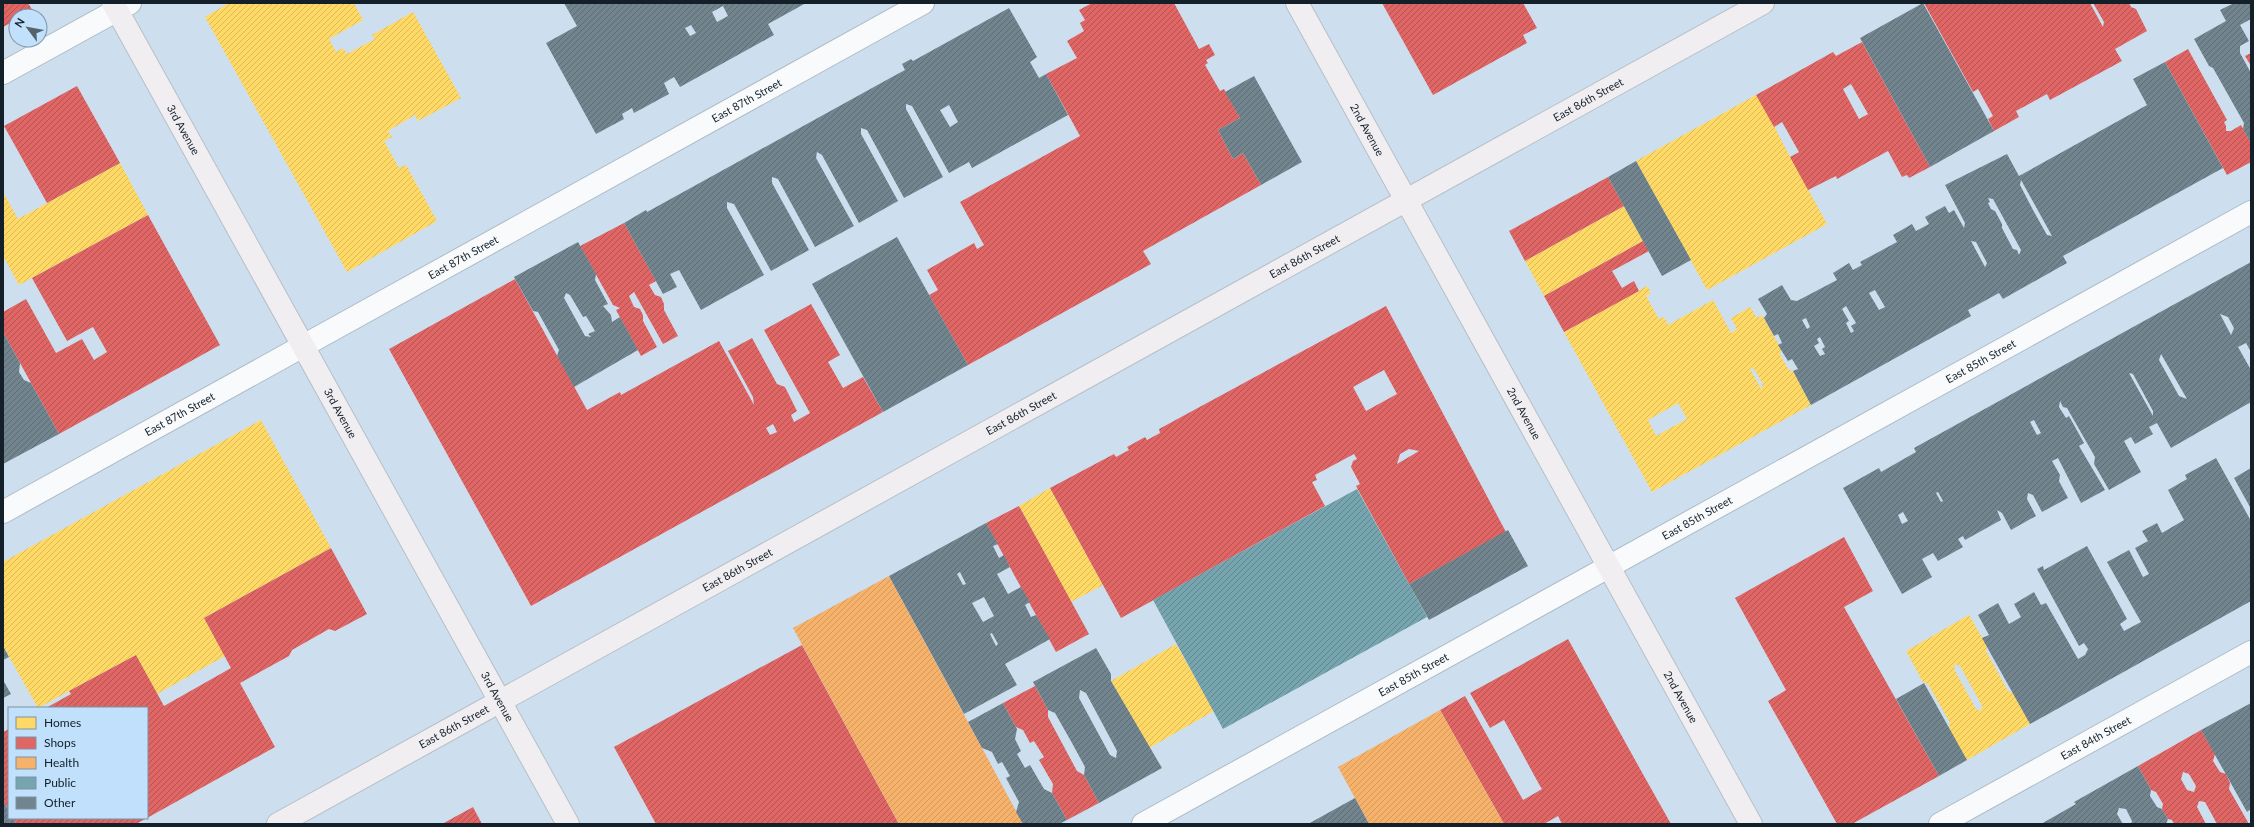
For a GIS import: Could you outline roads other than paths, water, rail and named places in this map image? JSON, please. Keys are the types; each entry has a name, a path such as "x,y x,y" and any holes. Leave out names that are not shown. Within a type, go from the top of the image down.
{"main road":[{"name":"2nd Avenue","path":"1297,3 1405,201 1751,824"},
{"name":"East 86th Street","path":"278,824 1763,3"},
{"name":"3rd Avenue","path":"120,5 303,346 568,824"}],"street":[{"name":"East 87th Street","path":"3,512 923,3"},
{"path":"3,73 120,5"},
{"name":"East 85th Street","path":"1143,824 2251,212"},
{"name":"East 84th Street","path":"1940,824 2251,652"}]}
